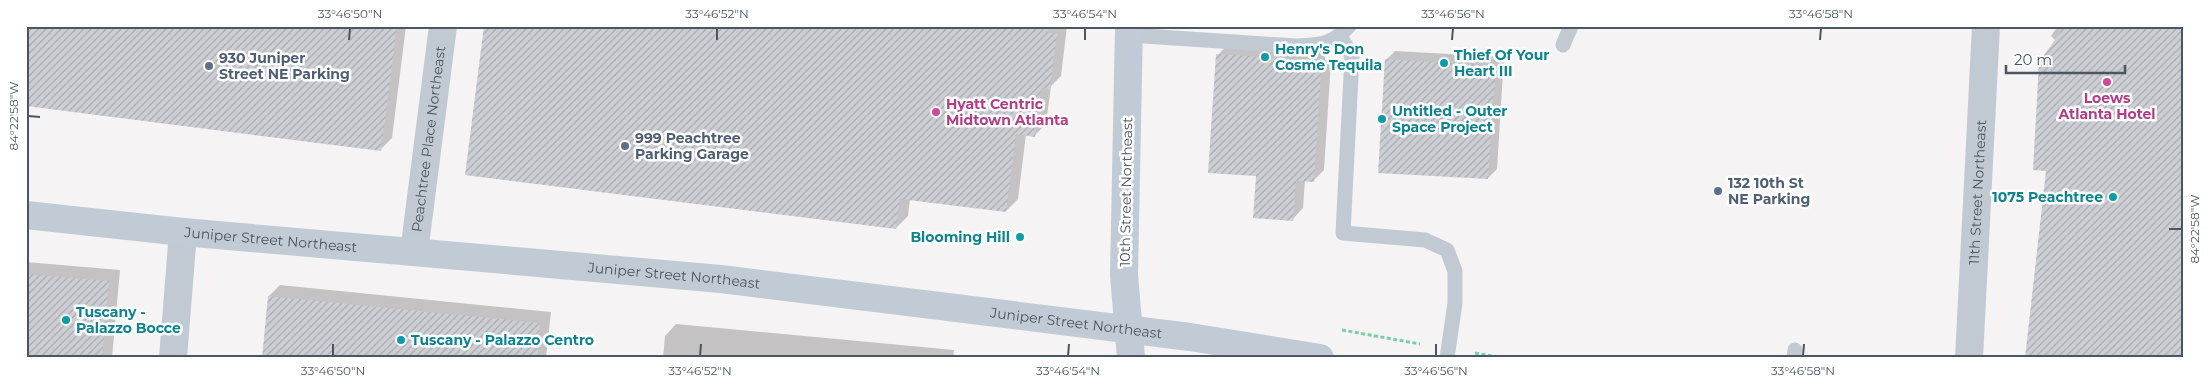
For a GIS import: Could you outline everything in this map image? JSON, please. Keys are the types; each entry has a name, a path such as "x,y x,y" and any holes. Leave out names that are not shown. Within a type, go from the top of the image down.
{"main road":[{"name":"10th Street Northeast","path":"1129,31 1124,275 1131,358"},
{"name":"Juniper Street Northeast","path":"26,215 183,232 721,279 1190,337 1320,358"}],"street":[{"name":"Peachtree Place Northeast","path":"414,252 443,26"},
{"name":"11th Street Northeast","path":"1969,358 1986,26"},
{"path":"173,358 183,232"}],"lane":[{"path":"1563,45 1571,26"},
{"path":"1129,31 1296,46 1322,45 1344,31 1352,56 1343,233 1425,240 1447,250 1454,271 1455,303 1447,358"}],"building":[{"name":"930 Juniper Street NE Parking","path":"26,26 397,26 381,151 26,106"},
{"path":"484,26 1049,26 1048,32 1057,34 1050,89 1041,88 1035,137 1016,134 1006,212 900,199 896,229 465,175"},
{"name":"1075 Peachtree","path":"2065,26 2183,26 2183,358 2025,358 2046,171 2033,170 2039,62"},
{"path":"1216,54 1315,60 1315,71 1321,72 1314,182 1296,181 1293,221 1253,218 1256,176 1208,173"},
{"path":"1385,59 1496,66 1488,179 1378,173"},
{"name":"Tuscany - Palazzo Bocce","path":"26,274 109,281 102,358 26,358"},
{"name":"Tuscany - Palazzo Centro","path":"268,296 540,323 537,358 262,358"}],"place":[{"name":"Henry's Don Cosme Tequila","path":"1265,57"},
{"name":"Thief Of Your Heart III","path":"1444,63"},
{"name":"930 Juniper Street NE Parking","path":"209,66"},
{"name":"Loews Atlanta Hotel","path":"2107,82"},
{"name":"Hyatt Centric Midtown Atlanta","path":"936,112"},
{"name":"Untitled - Outer Space Project","path":"1382,119"},
{"name":"999 Peachtree Parking Garage","path":"625,146"},
{"name":"132 10th St NE Parking","path":"1718,191"},
{"name":"1075 Peachtree","path":"2113,197"},
{"name":"Blooming Hill","path":"1020,237"},
{"name":"Tuscany - Palazzo Bocce","path":"66,320"},
{"name":"Tuscany - Palazzo Centro","path":"401,340"}]}
